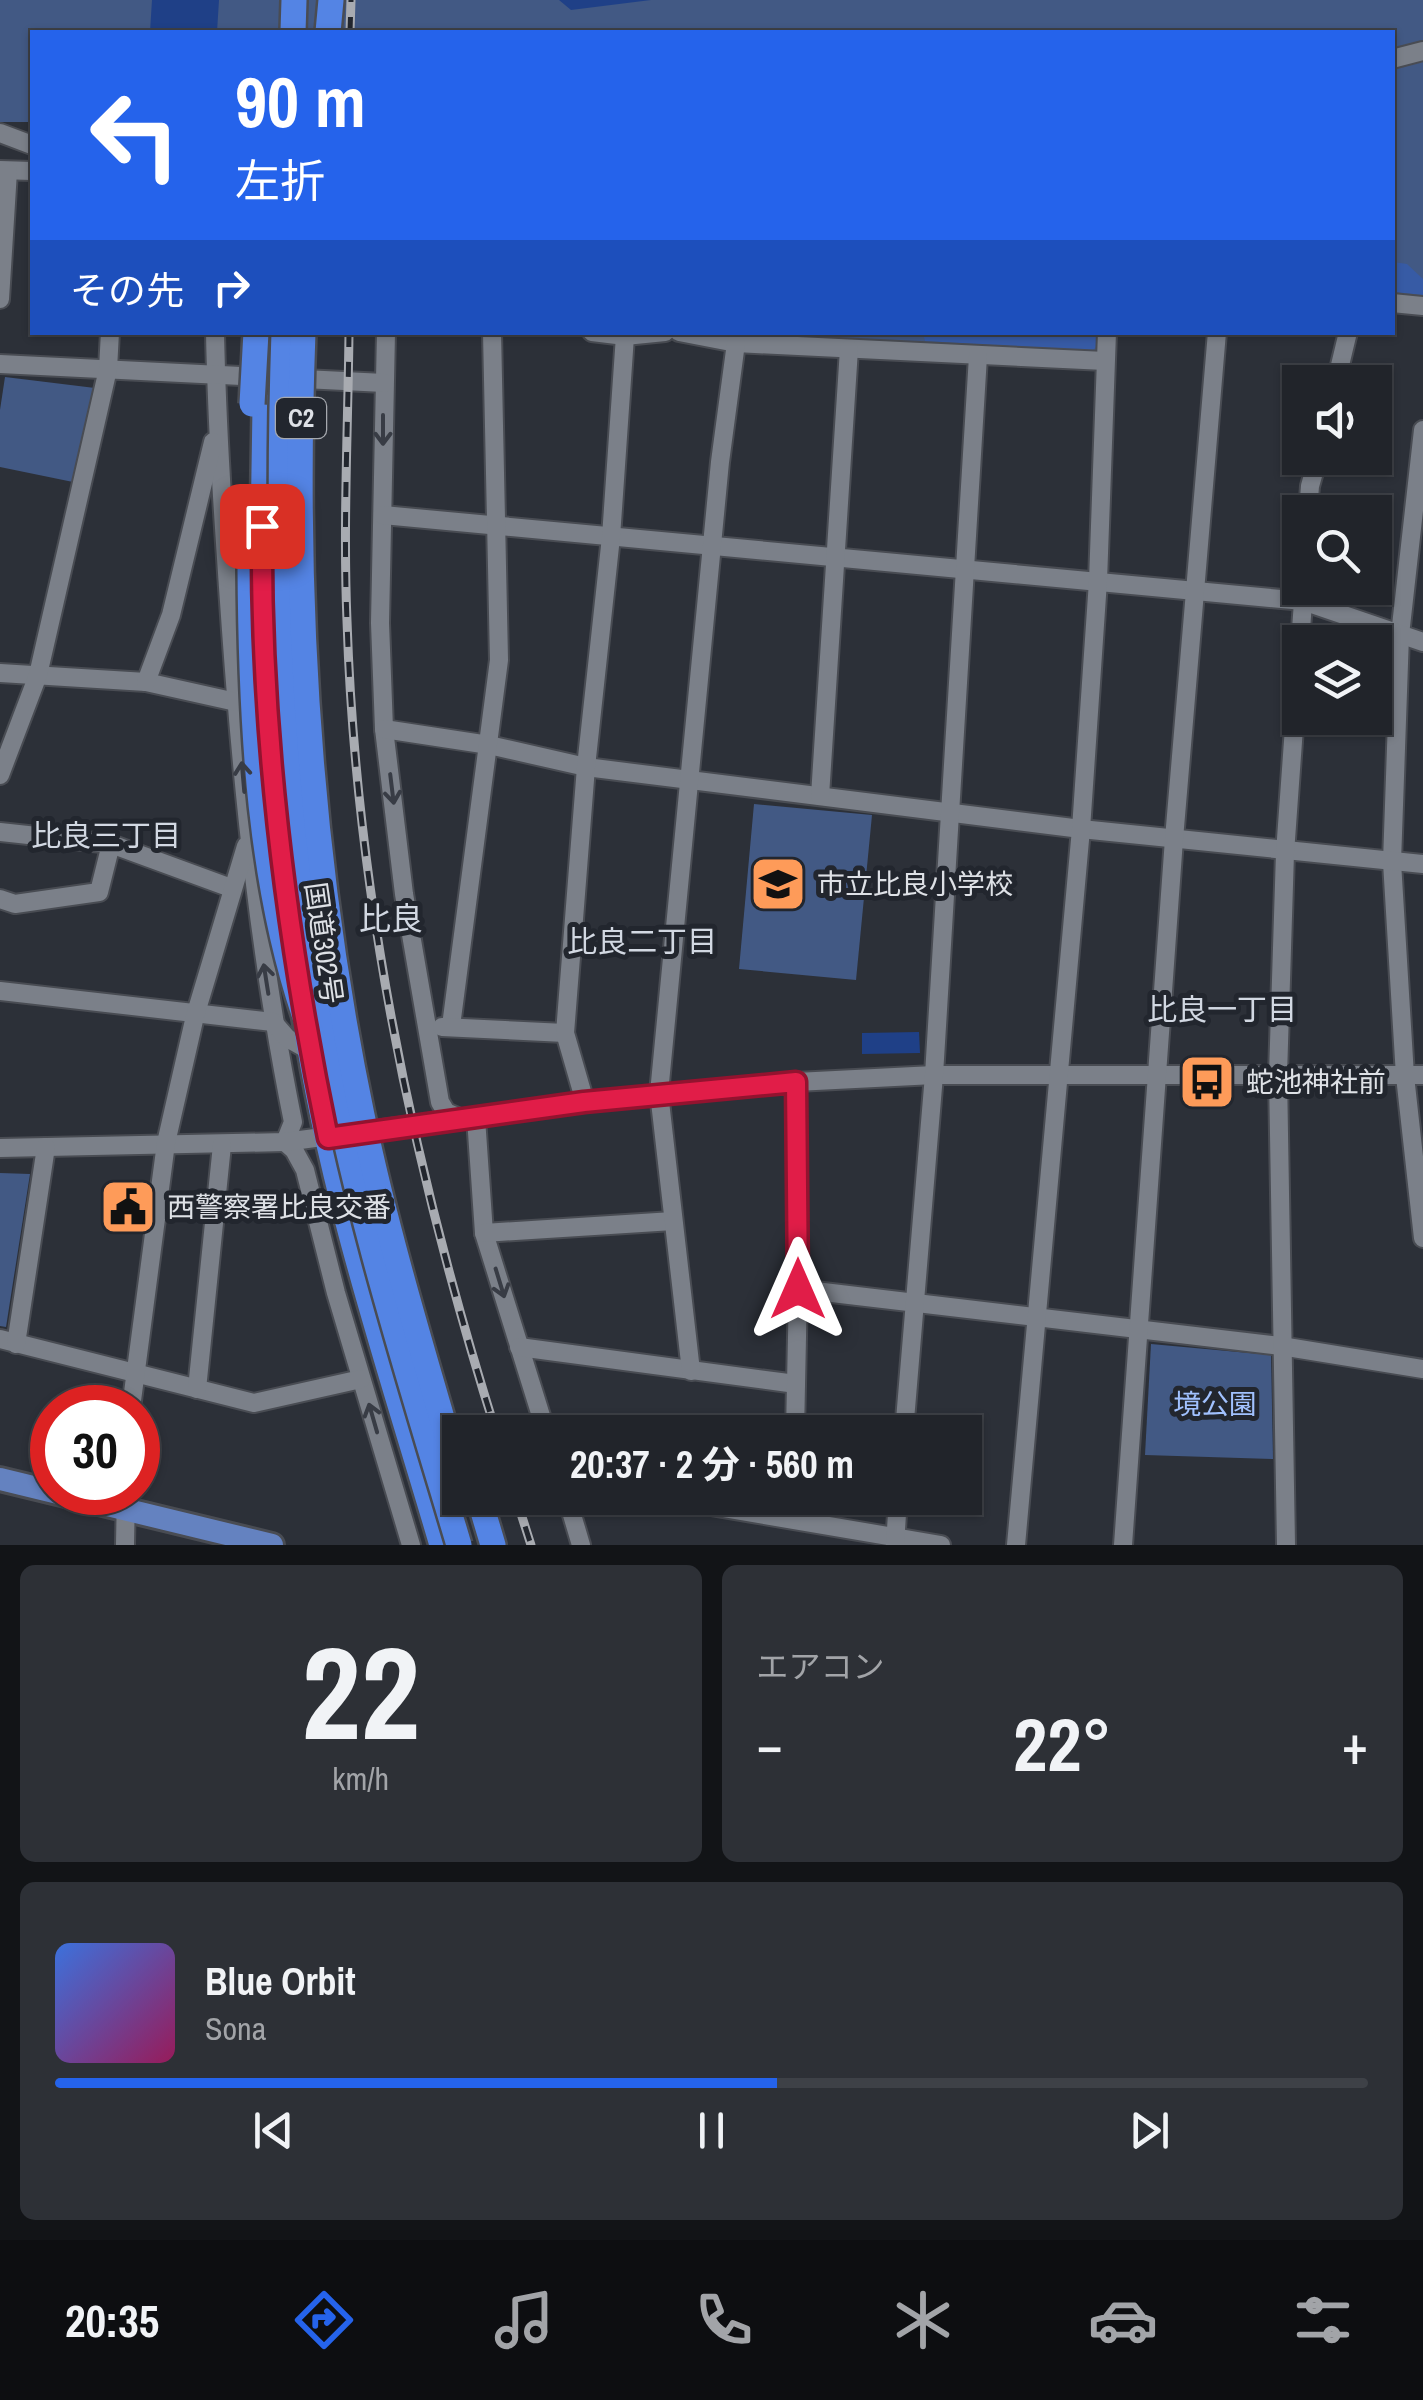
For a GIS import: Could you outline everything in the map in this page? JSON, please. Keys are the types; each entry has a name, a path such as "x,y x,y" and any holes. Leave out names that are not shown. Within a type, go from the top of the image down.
{"highway":[{"path":"277,30 278,0"},
{"path":"293,30 294,0"},
{"path":"313,30 314,0"},
{"path":"326,30 328,0"},
{"path":"256,335 258,405 250,567 254,699 272,876 293,981 340,1109"},
{"name":"国道302号","path":"268,335 258,405 268,732 310,1052 359,1263 442,1545"},
{"name":"C2","path":"284,335 278,492 288,732 309,936 340,1109 368,1233 460,1545"},
{"name":"C2","path":"303,335 299,503 304,661 310,760 332,945 361,1112 384,1212 442,1417"},
{"name":"国道302号","path":"314,335 310,579 324,794 344,954 376,1131 407,1258 453,1415"},
{"path":"470,1515 478,1545"},
{"path":"483,1515 493,1545"}],"main road":[{"path":"0,1480 30,1485"},
{"path":"160,1511 272,1545"}],"street":[{"path":"1395,57 1423,51"},
{"path":"0,132 30,144"},
{"path":"0,298 4,170 30,171"},
{"path":"1395,303 1423,306"},
{"path":"0,775 38,675 108,370 110,335"},
{"path":"216,335 236,702 248,841 293,1122 285,1142"},
{"path":"386,335 380,623 384,729 404,894 440,1102 450,1115 469,1119"},
{"path":"451,1026 500,660 492,335"},
{"path":"617,335 635,335"},
{"path":"695,335 736,343 1105,361"},
{"path":"1016,1545 1081,829 1098,581 1108,335"},
{"path":"1123,1545 1174,839 1216,335"},
{"path":"1340,365 1347,335"},
{"path":"584,1102 565,1033 586,768 611,537 625,336"},
{"path":"690,1371 659,1093 687,780 736,343"},
{"path":"820,796 849,350"},
{"path":"905,1415 952,813 978,356"},
{"path":"0,364 384,383"},
{"path":"146,682 171,615 218,423"},
{"path":"1423,430 1418,507 1400,634 1392,862 1414,1076 1423,1238"},
{"path":"383,515 1196,592 1282,594"},
{"path":"1286,1545 1278,1075 1286,853 1302,605"},
{"path":"1330,605 1423,642"},
{"path":"0,673 146,682 236,702"},
{"path":"384,729 489,745 586,768 1286,853 1423,864"},
{"path":"0,832 111,844 231,888"},
{"path":"131,1385 166,1144 195,1016 248,841"},
{"path":"0,899 15,904 99,892 111,844"},
{"path":"0,991 274,1022 287,1038 310,1052"},
{"path":"427,1027 565,1033"},
{"path":"0,1148 285,1142 659,1093 796,1082 934,1075 1414,1076"},
{"path":"795,1415 796,1082"},
{"path":"469,1119 484,1233 541,1415"},
{"path":"285,1142 305,1170 410,1545"},
{"path":"198,1389 222,1145"},
{"path":"46,1146 8,1341 254,1403 362,1378"},
{"path":"484,1233 674,1221"},
{"path":"343,1316 359,1263"},
{"path":"798,1289 1281,1346 1423,1369"},
{"path":"520,1347 796,1384"},
{"path":"384,1457 425,1486"},
{"path":"125,1515 125,1545"},
{"path":"572,1515 581,1545"},
{"path":"768,1515 895,1541 941,1545"},
{"path":"792,1515 792,1519"},
{"path":"895,1541 897,1515"}],"green space":[{"path":"0,0 1423,0 1423,296 1395,294 1395,30 30,30 30,122 0,122"},
{"path":"786,335 1098,335 1096,352"},
{"path":"5,377 95,388 73,482 0,467 0,410"},
{"path":"754,804 872,815 856,980 739,969"},
{"path":"0,1173 30,1174 6,1327 0,1326"},
{"name":"境公園","path":"1151,1344 1271,1355 1273,1459 1145,1455"}],"shaded area":[{"path":"152,0 219,0 217,30 150,30"},
{"path":"559,0 651,0 571,10"},
{"path":"1395,262 1407,264 1423,279 1423,295 1395,292"},
{"path":"924,335 1096,335 1096,347 1092,351 925,341"},
{"path":"919,1032 920,1053 862,1054 862,1033"}],"railway":[{"path":"350,30 351,0"},
{"path":"349,335 346,585 362,828 376,930 415,1133 491,1415"},
{"path":"521,1515 531,1545"}],"place":[{"name":"市立比良小学校","path":"778,884"},
{"name":"蛇池神社前","path":"1207,1082"},
{"name":"西警察署比良交番","path":"128,1207"}],"district":[{"name":"比良三丁目","path":"106,836"},
{"name":"比良","path":"391,919"},
{"name":"比良二丁目","path":"642,942"},
{"name":"比良一丁目","path":"1222,1010"}],"route":[{"path":"262,526 268,732 292,937 328,1138 659,1093 796,1082 798,1289"}]}
